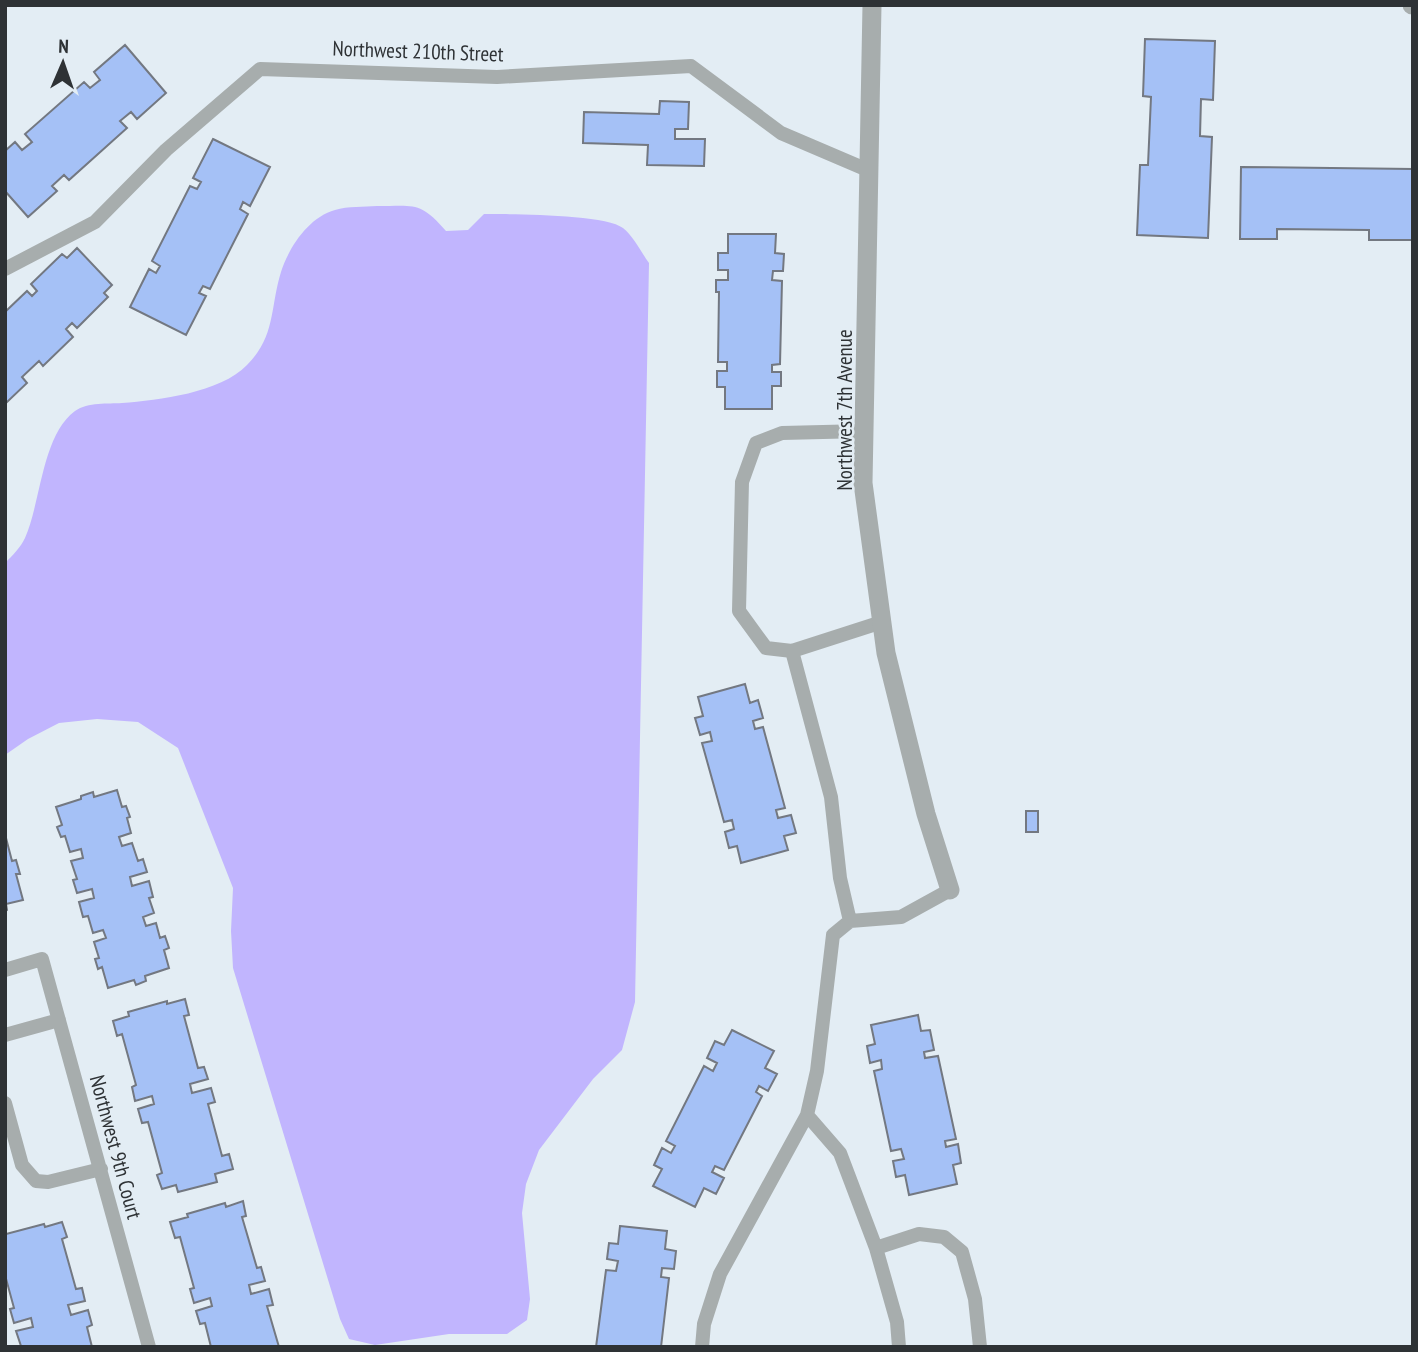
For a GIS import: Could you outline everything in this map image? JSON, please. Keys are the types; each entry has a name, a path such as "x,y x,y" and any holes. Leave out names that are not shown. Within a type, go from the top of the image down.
{"street":[{"name":"Northwest 7th Avenue","path":"872,5 863,483 886,653 926,814 950,890"}],"lane":[{"name":"Northwest 210th Street","path":"5,269 95,222 166,150 260,69 496,77 691,66 781,133 870,171"},
{"path":"864,431 782,433 756,443 743,482 739,611 766,648 792,651 882,622"},
{"path":"792,651 831,797 840,878 850,921"},
{"path":"702,1347 704,1324 720,1274 807,1115 817,1071 833,935 850,921 901,917 950,890"},
{"name":"Northwest 9th Court","path":"5,970 42,959 149,1347"},
{"path":"5,1035 59,1020"},
{"path":"5,1103 22,1165 37,1181 48,1182 101,1170"},
{"path":"807,1115 840,1153 876,1248 897,1322 899,1347"},
{"path":"876,1248 919,1234 944,1237 962,1252 975,1299 980,1347"}],"shaded area":[{"path":"400,206 423,210 446,231 468,230 484,214 556,216 613,223 623,228 634,240 649,263 635,1002 622,1050 593,1079 539,1150 526,1184 522,1213 530,1299 527,1320 507,1334 449,1334 375,1345 349,1339 340,1319 233,968 233,888 178,748 138,722 97,719 59,723 5,755 5,563 25,538 49,452 64,422 75,411 92,405 153,400 188,393 205,389 235,375 247,365 263,343 271,321 281,272 301,234 317,219 335,210"}],"building":[{"path":"1145,39 1215,41 1213,100 1201,99 1200,136 1212,137 1208,238 1137,235 1140,165 1148,165 1151,97 1143,96"},
{"path":"125,45 166,93 137,119 131,112 120,121 127,128 69,180 64,175 52,186 57,191 28,217 5,191 5,151 15,142 22,150 32,142 25,134 84,82 90,88 100,80 94,72"},
{"path":"660,101 689,102 688,129 675,129 675,139 705,139 704,166 647,165 648,145 583,143 584,112 659,114"},
{"path":"213,139 270,167 250,206 243,202 240,209 248,214 210,289 203,286 199,293 206,296 186,335 130,307 149,269 156,273 160,266 152,261 190,186 197,189 201,182 193,178"},
{"path":"1241,167 1413,169 1413,240 1369,240 1369,230 1277,229 1277,239 1240,239"},
{"path":"728,234 776,234 775,253 784,254 783,271 773,271 772,280 782,281 780,364 772,365 772,372 781,372 781,386 772,386 772,409 725,409 725,387 717,387 717,371 727,371 727,362 718,362 719,292 716,292 716,280 728,280 728,270 718,270 718,253 728,253"},
{"path":"77,248 112,285 104,293 108,297 77,328 72,323 66,329 73,337 43,366 39,361 22,377 27,383 5,404 5,312 27,291 32,296 37,291 31,284 62,254 67,258"},
{"path":"745,684 750,703 758,700 763,718 753,721 755,729 763,727 785,808 776,810 778,818 791,815 796,833 784,836 788,850 741,863 737,846 729,848 725,832 734,829 732,820 724,822 702,743 712,741 710,732 700,735 695,718 703,716 698,697"},
{"path":"117,790 122,807 126,806 130,817 127,818 131,833 119,837 122,846 132,843 138,861 143,859 147,872 130,877 132,886 149,881 153,897 149,898 154,913 143,917 146,926 156,923 160,938 165,936 169,948 164,950 169,968 145,976 146,981 136,985 134,980 108,988 102,967 98,969 95,959 99,958 94,942 106,938 103,930 93,933 88,916 83,917 79,902 94,898 92,889 77,893 73,880 77,879 71,861 83,858 81,849 70,852 65,836 61,837 57,827 62,825 56,807 93,792 94,797"},
{"path":"1026,811 1038,811 1038,832 1026,832"},
{"path":"6,838 12,861 16,860 20,874 16,874 23,900 6,904 5,911"},
{"path":"185,999 189,1015 184,1016 198,1068 204,1067 208,1079 190,1084 192,1093 211,1088 215,1102 208,1104 222,1156 229,1154 233,1169 215,1174 217,1182 178,1192 176,1185 162,1189 157,1175 162,1173 148,1122 142,1123 138,1109 154,1104 152,1096 135,1101 132,1087 136,1085 122,1034 117,1036 113,1021 129,1016 128,1012"},
{"path":"918,1015 921,1031 930,1030 934,1050 924,1052 925,1058 938,1056 956,1139 945,1141 946,1147 958,1144 961,1163 953,1165 957,1184 909,1195 905,1175 896,1177 893,1161 904,1159 901,1149 891,1151 874,1071 882,1069 881,1060 870,1063 867,1046 875,1044 871,1025"},
{"path":"732,1030 774,1051 765,1068 777,1074 768,1091 759,1086 756,1092 762,1096 724,1170 715,1166 712,1172 724,1178 716,1194 704,1188 695,1207 653,1186 662,1169 654,1165 662,1148 671,1153 675,1146 666,1141 704,1066 713,1071 717,1063 707,1058 715,1041 724,1045"},
{"path":"243,1201 246,1216 242,1217 257,1268 261,1267 265,1281 249,1285 251,1294 269,1289 273,1305 267,1306 279,1347 211,1347 205,1323 200,1324 196,1311 212,1306 210,1298 194,1303 190,1289 194,1288 180,1237 175,1238 170,1222 225,1203 226,1207"},
{"path":"62,1222 67,1237 62,1239 76,1289 82,1288 85,1301 68,1305 71,1315 88,1310 92,1325 87,1327 92,1347 21,1346 16,1331 33,1327 31,1318 14,1323 10,1309 14,1308 5,1275 6,1234"},
{"path":"620,1226 667,1231 665,1249 676,1251 674,1269 662,1268 661,1277 669,1278 661,1347 596,1347 606,1270 616,1271 618,1261 607,1259 609,1243 618,1244"}]}
